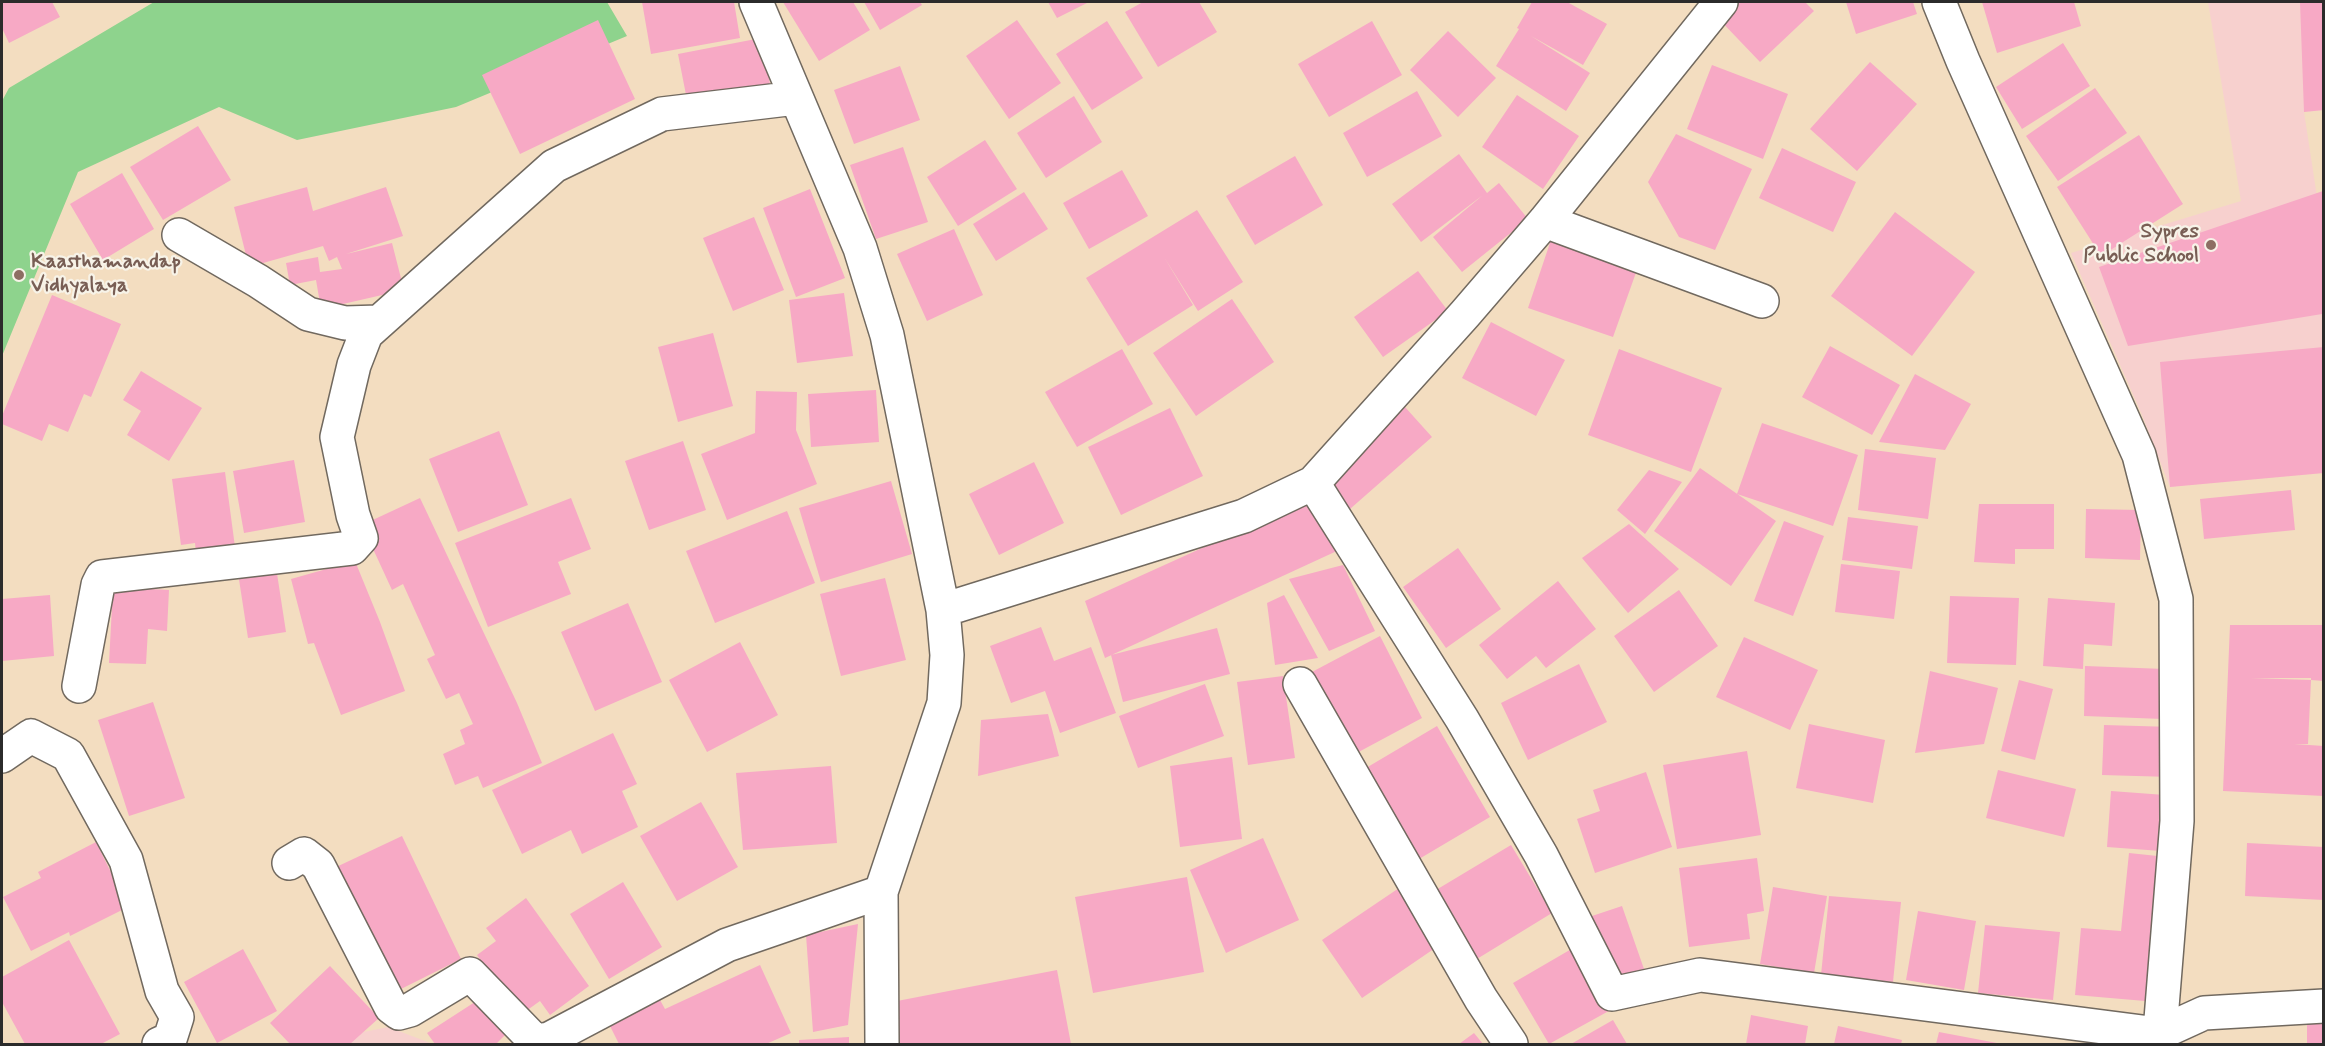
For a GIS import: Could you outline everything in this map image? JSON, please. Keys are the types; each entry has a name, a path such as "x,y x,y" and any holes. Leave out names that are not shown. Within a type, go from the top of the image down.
{"street":[{"path":"756,2 860,248 887,335 943,610 947,655 944,703 881,892 882,1044"},
{"path":"943,610 1244,516 1313,483 1545,221 1721,2"},
{"path":"1939,2 2139,455 2176,599 2176,821 2159,1039"},
{"path":"79,686 98,585 102,577 352,548 361,538 353,515 337,437 354,365 366,334 555,166 662,114 796,98"},
{"path":"1545,221 1762,301"},
{"path":"179,235 258,281 308,314 345,323 379,322"},
{"path":"1313,483 1462,719 1541,855 1612,994 1700,975 2159,1039 2204,1013 2324,1006"},
{"path":"1300,684 1481,999 1511,1044"},
{"path":"2,756 31,736 68,755 126,860 162,991 177,1017 170,1039 159,1044"},
{"path":"289,863 304,854 318,865 391,1007 399,1013 410,1010 470,974 535,1041 549,1040 727,945 881,892"}],"shaded area":[{"name":"Sypres Public School","path":"2208,2 2323,2 2323,110 2304,112 2323,236 2323,469 2170,487 2142,415 2071,253 2241,201"},
{"path":"388,1027 433,1044 306,1044"}],"green space":[{"name":"Kaasthamandap Vidhyalaya","path":"154,2 607,2 627,36 456,107 297,140 219,107 78,172 2,356 2,101 9,88"}],"building":[{"path":"2,2 52,2 60,17 9,43 2,28"},
{"path":"642,2 734,2 740,38 651,54"},
{"path":"783,2 853,2 870,30 819,61"},
{"path":"864,2 920,2 922,5 880,30"},
{"path":"1048,2 1089,2 1057,18"},
{"path":"1143,2 1199,2 1217,32 1158,67 1125,12"},
{"path":"1532,2 1567,2 1607,24 1583,65 1531,36 1590,73 1566,111 1496,66 1519,29 1517,28"},
{"path":"1731,2 1805,2 1814,11 1760,62 1716,16"},
{"path":"1846,2 1913,2 1917,14 1856,34"},
{"path":"1982,2 2074,2 2081,26 1997,53"},
{"path":"2300,2 2324,2 2324,110 2304,112"},
{"path":"598,20 635,99 520,154 482,75"},
{"path":"1017,20 1061,83 1009,119 966,56"},
{"path":"1107,21 1143,78 1092,110 1056,54"},
{"path":"1372,21 1402,75 1329,117 1298,64"},
{"path":"1448,31 1496,78 1458,117 1410,70"},
{"path":"761,38 771,89 688,105 678,54"},
{"path":"2063,43 2090,86 2022,129 1996,87"},
{"path":"1870,62 1917,104 1857,171 1810,129"},
{"path":"1712,65 1788,94 1763,159 1687,129"},
{"path":"900,66 920,120 854,144 834,90"},
{"path":"2095,88 2127,133 2058,181 2026,136"},
{"path":"1417,91 1442,136 1367,177 1343,133"},
{"path":"1517,95 1579,136 1543,189 1482,147"},
{"path":"1074,96 1102,142 1046,178 1017,133"},
{"path":"198,126 231,180 163,220 130,167"},
{"path":"1676,134 1752,169 1715,250 1679,237 1648,182"},
{"path":"2139,135 2183,204 2101,256 2057,187"},
{"path":"985,140 1017,189 958,226 927,177"},
{"path":"903,147 928,222 876,239 850,165"},
{"path":"1782,148 1856,182 1833,232 1759,198"},
{"path":"1459,154 1487,193 1499,183 1528,219 1462,272 1433,237 1483,195 1421,242 1392,204"},
{"path":"1295,156 1323,205 1255,245 1226,196"},
{"path":"1122,170 1148,216 1089,249 1063,203"},
{"path":"122,173 154,229 103,260 70,204"},
{"path":"307,187 313,211 386,187 403,236 346,254 392,243 404,290 321,309 316,280 290,285 286,263 318,257 320,272 342,269 337,257 329,261 323,246 249,267 234,207"},
{"path":"810,189 845,278 796,297 763,208"},
{"path":"2323,191 2322,314 2128,346 2099,267"},
{"path":"1024,192 1048,229 996,261 973,224"},
{"path":"1197,210 1243,282 1198,311 1164,257 1193,305 1128,346 1086,278"},
{"path":"1895,212 1975,272 1912,356 1831,296"},
{"path":"754,217 784,290 733,311 703,238"},
{"path":"954,229 983,295 927,321 897,254"},
{"path":"1552,237 1638,267 1613,337 1528,308"},
{"path":"1418,271 1448,311 1383,357 1354,317"},
{"path":"844,293 853,356 797,363 789,300"},
{"path":"52,295 121,324 91,397 84,394 68,432 49,424 42,441 2,424 2,416"},
{"path":"1232,299 1274,362 1196,416 1153,353"},
{"path":"1491,322 1565,360 1536,416 1462,378"},
{"path":"713,333 733,406 678,422 658,347"},
{"path":"1830,346 1900,385 1872,435 1802,397"},
{"path":"2324,347 2324,473 2170,487 2160,362"},
{"path":"1122,349 1153,404 1077,447 1045,392"},
{"path":"1619,349 1722,388 1691,472 1588,435"},
{"path":"141,371 202,408 169,461 127,435 141,411 123,400"},
{"path":"1915,374 1971,404 1945,450 1879,442"},
{"path":"876,390 879,442 811,447 808,394"},
{"path":"756,391 797,392 796,430 817,484 727,520 701,454 755,433"},
{"path":"1405,407 1432,437 1350,509 1324,478"},
{"path":"1170,408 1203,476 1121,515 1088,447"},
{"path":"1762,423 1858,455 1833,526 1737,494"},
{"path":"499,431 528,505 458,532 429,459"},
{"path":"683,441 706,510 649,530 625,461"},
{"path":"1865,449 1936,458 1928,519 1858,510"},
{"path":"294,460 305,522 244,533 233,471"},
{"path":"1034,462 1064,523 999,555 969,494"},
{"path":"1700,468 1776,521 1731,586 1654,531"},
{"path":"1649,470 1682,482 1645,534 1617,510"},
{"path":"225,472 235,547 196,553 195,543 181,545 172,479"},
{"path":"891,481 912,554 821,582 799,508"},
{"path":"2291,490 2295,530 2204,539 2200,499"},
{"path":"420,498 517,703 542,763 483,788 478,776 455,785 443,754 465,744 460,730 473,724 459,693 446,699 427,659 435,655 403,584 392,590 362,525"},
{"path":"571,498 591,549 558,562 571,594 488,627 455,543"},
{"path":"1308,500 1339,550 1105,658 1085,601"},
{"path":"1979,504 2054,504 2054,549 2015,549 2015,564 1974,562"},
{"path":"2086,509 2141,510 2140,560 2085,558"},
{"path":"787,511 815,583 715,623 686,551"},
{"path":"1848,517 1918,526 1912,569 1842,560"},
{"path":"1784,521 1824,536 1793,616 1754,601"},
{"path":"1629,524 1679,569 1628,613 1582,558"},
{"path":"1458,548 1501,609 1446,648 1403,587"},
{"path":"355,561 405,691 341,715 314,643 308,644 291,579"},
{"path":"1841,564 1900,571 1894,619 1835,612"},
{"path":"1343,565 1375,631 1329,651 1289,579"},
{"path":"276,567 286,632 248,638 238,573"},
{"path":"885,578 906,660 841,676 820,594"},
{"path":"1558,581 1596,629 1546,668 1536,656 1507,679 1479,645"},
{"path":"113,587 169,590 167,631 148,629 146,664 109,663"},
{"path":"1679,590 1718,646 1654,692 1614,636"},
{"path":"50,595 54,656 2,661 2,599"},
{"path":"1284,595 1318,658 1275,665 1267,603"},
{"path":"1950,596 2019,598 2016,665 1947,663"},
{"path":"2048,598 2115,603 2112,646 2084,644 2083,669 2043,666"},
{"path":"628,603 662,682 595,711 561,632"},
{"path":"2230,625 2324,625 2324,681 2311,680 2308,744 2294,744 2324,746 2324,796 2223,791","holes":["2251,678 2311,678 2311,680"]},
{"path":"1041,627 1054,661 1091,647 1116,713 1060,733 1045,691 1011,703 990,646"},
{"path":"1217,628 1230,674 1123,702 1111,655"},
{"path":"1380,636 1422,718 1353,755 1310,673"},
{"path":"1744,637 1818,670 1790,730 1716,697"},
{"path":"740,642 778,715 707,752 669,680"},
{"path":"1579,664 1607,722 1528,760 1501,703"},
{"path":"2085,666 2165,669 2163,719 2084,716"},
{"path":"1930,671 1998,688 1984,744 1915,753"},
{"path":"1283,676 1295,758 1248,765 1237,682"},
{"path":"2019,680 2053,689 2035,760 2001,751"},
{"path":"1205,684 1224,736 1138,768 1119,716"},
{"path":"153,702 185,798 129,816 98,720"},
{"path":"1048,714 1059,756 978,776 981,720"},
{"path":"1809,724 1885,740 1873,803 1796,788"},
{"path":"2104,725 2173,727 2171,777 2102,775"},
{"path":"1437,726 1490,817 1419,859 1366,768"},
{"path":"613,733 637,784 622,791 638,827 582,854 571,830 522,854 492,790"},
{"path":"1747,751 1761,835 1677,849 1663,765"},
{"path":"1232,757 1242,839 1180,847 1170,766"},
{"path":"831,766 837,843 743,850 736,773"},
{"path":"1998,770 2076,789 2064,837 1986,818"},
{"path":"1646,772 1672,847 1595,873 1577,819 1600,811 1593,790"},
{"path":"2111,791 2165,795 2161,851 2107,847"},
{"path":"701,802 738,867 677,901 640,836"},
{"path":"402,836 461,959 391,994 332,869"},
{"path":"1263,838 1299,920 1226,953 1190,870"},
{"path":"96,842 128,907 70,936 69,932 31,951 3,897 41,878 38,872"},
{"path":"2247,843 2324,847 2324,900 2245,896"},
{"path":"1511,845 1552,913 1472,962 1431,893"},
{"path":"2129,853 2167,857 2152,934 2145,1001 2075,995 2081,928 2121,931"},
{"path":"1757,858 1764,911 1747,914 1750,939 1689,947 1679,868"},
{"path":"1187,877 1204,972 1093,993 1075,897"},
{"path":"623,882 662,947 609,979 570,914"},
{"path":"1405,884 1444,942 1362,998 1322,940"},
{"path":"1773,887 1827,896 1814,973 1760,964"},
{"path":"1829,896 1901,902 1893,982 1821,975"},
{"path":"526,898 589,986 550,1015 540,1001 519,1016 477,955 496,941 486,928"},
{"path":"1622,906 1644,969 1608,981 1586,918"},
{"path":"1918,911 1976,921 1964,990 1906,980"},
{"path":"858,924 848,1025 813,1032 806,935"},
{"path":"1985,925 2060,932 2053,1000 1978,993"},
{"path":"69,940 120,1034 101,1044 25,1044 2,1002 2,977"},
{"path":"1580,944 1616,1007 1549,1044 1513,983"},
{"path":"243,949 277,1011 217,1043 184,982"},
{"path":"760,965 791,1033 766,1044 619,1044 609,1024 660,1000 665,1009"},
{"path":"330,966 379,1018 350,1044 290,1044 270,1023"},
{"path":"1057,970 1071,1044 900,1044 892,1002"},
{"path":"478,1000 506,1034 496,1044 435,1044 427,1033"},
{"path":"1751,1015 1808,1026 1805,1044 1746,1044"},
{"path":"1613,1020 1627,1044 1571,1044"},
{"path":"2307,1022 2324,1022 2324,1044 2307,1044"},
{"path":"1838,1026 1902,1040 1901,1044 1834,1044"},
{"path":"1939,1032 1997,1043 1997,1044 1936,1044"},
{"path":"1474,1033 1483,1044 1459,1044"},
{"path":"849,1037 849,1044 799,1044 799,1040"}],"place":[{"name":"Sypres Public School","path":"2211,245"},
{"name":"Kaasthamandap Vidhyalaya","path":"19,275"}]}
